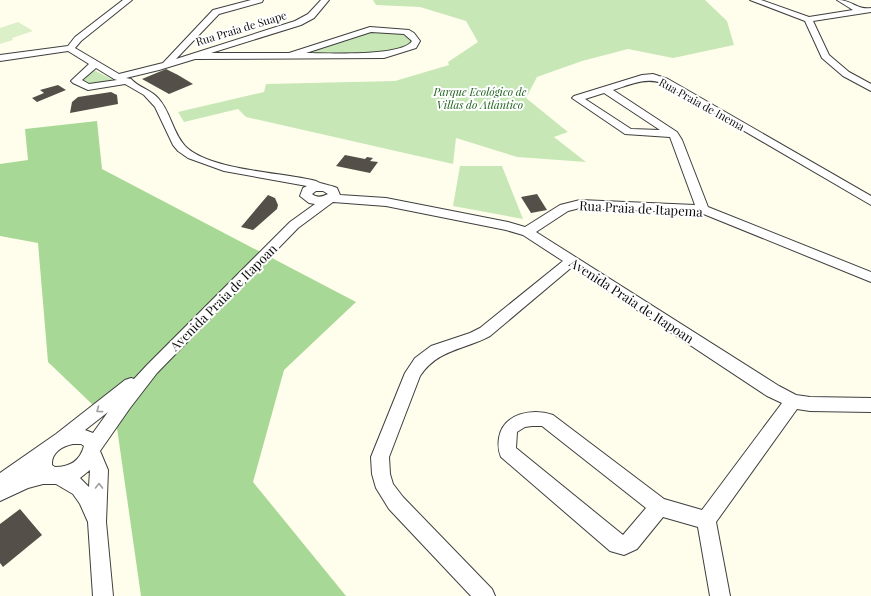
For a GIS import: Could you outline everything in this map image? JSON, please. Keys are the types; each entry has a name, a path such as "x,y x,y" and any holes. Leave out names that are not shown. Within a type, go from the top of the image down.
{"street":[{"path":"0,58 48,58 60,49 71,48 78,39 128,0"},
{"path":"166,64 228,0"},
{"path":"216,12 259,0"},
{"name":"Rua Praia de Suape","path":"94,64 76,81 88,87 126,82 166,64 303,21 311,16 325,0"},
{"path":"754,0 808,19 871,10"},
{"path":"841,0 862,12"},
{"path":"808,19 825,56 846,74 871,88"},
{"path":"192,56 288,56 389,54 410,48 414,46 416,41 406,32 370,29 288,56"},
{"path":"71,48 76,54 117,76 157,101 162,107 175,140 182,149 191,156 223,167 312,183 316,187"},
{"path":"0,62 8,64 26,59"},
{"name":"Rua Praia de Suape","path":"117,76 156,68"},
{"name":"Rua Praia de Inema","path":"673,134 629,132 577,98 642,78 653,77 665,81 871,201"},
{"path":"605,89 673,134 678,140 703,209"},
{"path":"268,176 297,187 307,196 317,201 331,196 325,187 316,187 308,190 307,196"},
{"name":"Avenida Praia de Itapoan","path":"294,225 305,209 307,196"},
{"name":"Avenida Praia de Itapoan","path":"92,450 124,403 152,369 294,225 331,196 386,202 518,228 572,260 755,381 793,401 810,404 871,405"},
{"name":"Rua Praia de Itapema","path":"527,232 571,205 580,204 703,209 871,277"},
{"path":"485,596 396,503 385,488 381,474 380,457 413,373 422,360 437,349 464,342 485,332 572,260"},
{"name":"Avenida Praia de Itapoan","path":"0,484 152,369"},
{"path":"720,596 706,520 793,401"},
{"path":"659,507 630,542 624,545 617,544 507,451 509,431 512,426 534,418 540,417 547,420 659,507 706,520"},
{"path":"97,522 83,491 72,481 47,473 43,467 43,459 45,455 57,442 74,435 82,435 88,438 91,442 92,450 99,470 97,522 103,596"},
{"path":"0,492 26,480 42,476 69,474 79,469 88,461 92,450"}],"green space":[{"name":"Parque Ecológico de Villas do Atlântico","path":"373,0 705,0 727,21 734,45 673,58 628,49 582,61 537,77 526,98 568,132 554,137 586,162 517,157 456,138 453,164 246,117 238,109 184,122 178,112 264,92 266,84 395,81 449,65 448,62 478,42 466,21 420,7 376,5"},
{"path":"18,22 33,31 0,44 0,28"},
{"path":"368,30 386,31 398,34 409,38 413,42 410,47 383,54 296,55"},
{"path":"92,69 115,81 90,85 80,80"},
{"path":"97,121 102,169 356,302 284,370 253,482 346,596 141,596 117,428 48,362 38,243 0,236 0,164 28,160 25,129"},
{"path":"460,166 502,166 523,219 453,206"}],"building":[{"path":"166,69 193,84 169,94 142,79"},
{"path":"58,85 66,90 37,102 32,98 44,93 40,90"},
{"path":"111,92 117,95 118,104 70,113 72,102 78,97"},
{"path":"345,155 365,159 367,157 373,158 370,161 378,162 370,173 336,166"},
{"path":"537,194 547,210 531,213 521,197"},
{"path":"268,195 275,198 278,205 277,209 253,230 241,227"},
{"path":"20,509 42,535 3,567 0,563 0,524"}]}
